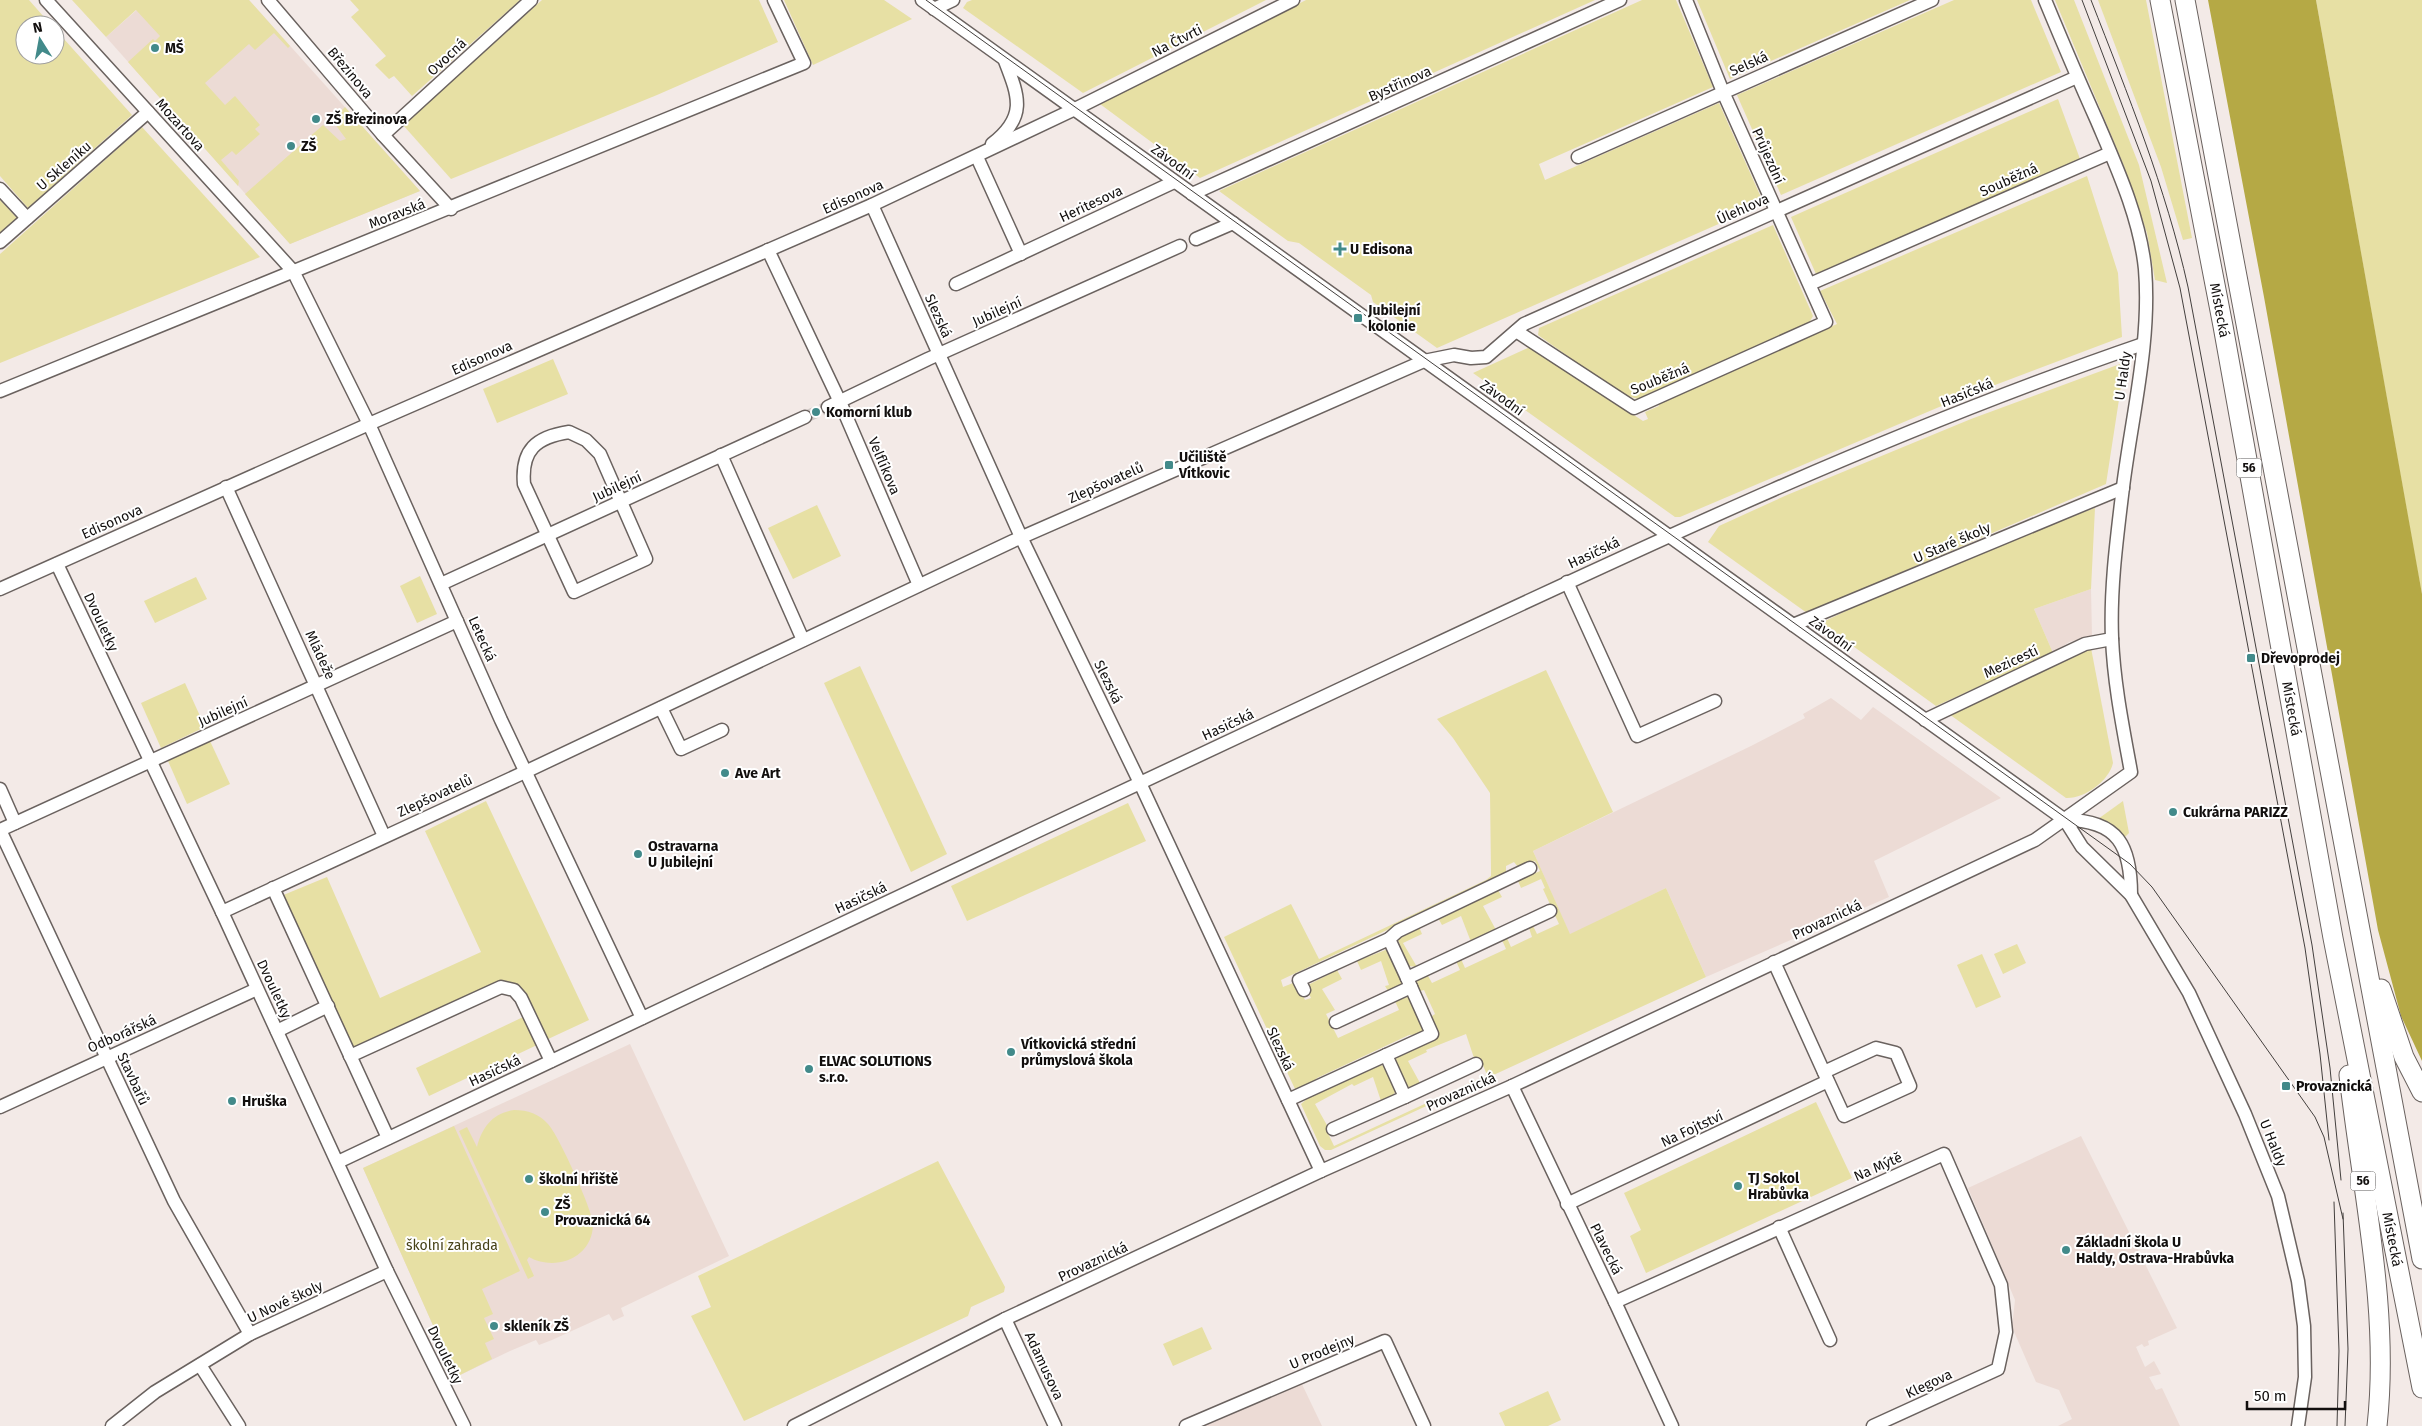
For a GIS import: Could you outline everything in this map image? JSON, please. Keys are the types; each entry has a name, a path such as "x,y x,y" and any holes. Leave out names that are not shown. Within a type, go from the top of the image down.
{"highway":[{"name":"Místecká","path":"2160,0 2228,355 2333,938 2422,1388"},
{"name":"Místecká","path":"2185,0 2422,1259"},
{"name":"56","path":"2359,927 2404,1056 2422,1092"},
{"name":"56","path":"2333,938 2377,1304 2380,1369 2377,1426"}],"street":[{"name":"Ovocná","path":"384,135 531,0"},
{"name":"Moravská","path":"0,391 293,271 451,209 804,63 774,0"},
{"name":"Závodní","path":"922,0 2065,820"},
{"path":"934,9 953,0"},
{"name":"Na Čtvrti","path":"1074,110 1293,0"},
{"name":"Bystřinova","path":"1192,194 1620,0"},
{"name":"Průjezdní","path":"1686,0 1723,92 1826,322"},
{"name":"Selská","path":"1578,157 1932,0"},
{"name":"U Haldy","path":"2045,0 2110,153 2130,206 2142,251 2146,288 2143,344 2123,488 2112,594 2112,639 2117,699 2131,772"},
{"name":"Březinova","path":"271,1 384,135 451,209"},
{"name":"Mozartova","path":"54,3 148,112 293,271"},
{"name":"Edisonova","path":"977,157 1003,136 1018,109 1015,86 1005,60"},
{"name":"Úlehlova","path":"1424,361 1454,355 1471,358 1486,357 1524,324 2077,77"},
{"name":"Edisonova","path":"0,588 369,424 872,205 1074,110"},
{"name":"U Skleníku","path":"0,242 148,112"},
{"name":"Souběžná","path":"1810,284 2110,153"},
{"path":"977,157 1021,254"},
{"name":"Heritesova","path":"956,284 1174,182"},
{"path":"0,189 27,218"},
{"name":"Slezská","path":"872,205 1021,537 1140,782 1320,1171"},
{"path":"1196,240 1232,223"},
{"name":"Jubilejní","path":"828,407 938,355 1180,246"},
{"name":"Velflíkova","path":"768,250 840,402 919,586"},
{"name":"Letecká","path":"293,271 369,424 525,772 642,1018"},
{"name":"Souběžná","path":"1516,331 1634,408 1826,322"},
{"name":"Hasičská","path":"338,1162 1140,782 1668,536 1961,411 2091,361 2143,344"},
{"name":"Zlepšovatelů","path":"222,912 525,772 1021,537 1424,361"},
{"name":"Jubilejní","path":"440,584 805,417"},
{"path":"569,432 586,440 600,454 646,559 574,592 547,535 524,484 522,469 528,453 539,441 551,434 569,432"},
{"path":"721,455 804,640"},
{"name":"Mládeže","path":"226,488 318,686 384,836"},
{"name":"U Staré školy","path":"1793,625 2123,488"},
{"name":"Dvouletky","path":"57,564 222,912 387,1272 464,1426"},
{"path":"1567,582 1637,736 1715,701"},
{"name":"Jubilejní","path":"0,830 458,621"},
{"name":"Mezicestí","path":"1925,720 2085,644 2112,639"},
{"path":"661,708 681,749 722,730"},
{"name":"Provaznická","path":"794,1426 1006,1319 1320,1171 1512,1086 2034,840 2131,772"},
{"path":"0,789 15,823"},
{"name":"U Haldy","path":"2065,820 2091,821 2120,841 2130,864 2131,895"},
{"name":"U Haldy","path":"2065,820 2082,847 2131,895 2189,993 2245,1114 2278,1196 2298,1281 2304,1326 2305,1377 2298,1426"},
{"name":"Stavbařů","path":"0,830 174,1200 250,1334"},
{"path":"1304,990 1299,980 1389,939 1398,931 1530,868"},
{"path":"273,888 388,1138"},
{"path":"1336,1022 1409,982 1550,911"},
{"path":"1288,1100 1432,1034 1389,939"},
{"path":"1774,962 1826,1076"},
{"path":"350,1056 501,987 514,990 521,998 552,1061"},
{"name":"Odborářská","path":"0,1107 258,990"},
{"path":"277,1031 328,1006"},
{"name":"Na Fojtství","path":"1567,1204 1826,1076 1876,1048 1896,1053 1910,1086 1844,1116 1826,1076"},
{"path":"1386,1055 1405,1097"},
{"path":"1333,1129 1476,1064"},
{"name":"Plavecká","path":"1512,1086 1672,1426"},
{"name":"Na Mýtě","path":"1615,1302 1944,1154 2001,1285 2006,1332 1998,1369"},
{"path":"1779,1227 1830,1340"},
{"name":"U Nové školy","path":"112,1426 155,1392 250,1334 387,1272"},
{"name":"Adamusova","path":"1006,1319 1055,1426"},
{"name":"U Prodejny","path":"1186,1426 1385,1342 1424,1426"},
{"path":"200,1365 239,1426"},
{"name":"Klegova","path":"1873,1426 1998,1369"}],"shaded area":[{"name":"ZŠ","path":"148,0 249,0 420,191 290,244 106,37"},
{"path":"2208,0 2316,0 2422,594 2422,1061 2401,1016 2378,930 2264,297"},
{"path":"2091,589 2092,636 2069,642 2053,653 2034,609"},
{"path":"1831,698 1861,720 1873,707 2001,798 1874,861 1889,897 1706,977 1666,888 1570,935 1533,851 1751,746 1805,718 1803,714"},
{"name":"ZŠ Provaznická 64","path":"630,1044 729,1256 621,1308 624,1316 613,1321 609,1314 539,1345 536,1340 456,1377 363,1168"},
{"name":"Základní škola U Haldy, Ostrava-Hrabůvka","path":"2081,1136 2177,1328 2148,1341 2149,1345 2144,1347 2142,1344 2136,1347 2145,1367 2154,1361 2161,1374 2149,1377 2156,1390 2162,1388 2180,1426 2058,1426 2072,1419 2059,1390 2036,1382 2012,1327 2015,1300 1968,1188"},
{"path":"1299,1378 1322,1426 1186,1426"}],"green space":[{"path":"0,0 29,0 42,15 15,15 15,65 65,65 65,40 132,115 28,208 0,176"},
{"path":"72,0 249,0 290,46 288,48 274,33 255,50 249,44 205,83 225,105 235,96 260,125 255,129 260,134 236,155 232,151 221,160 239,181 238,186 128,62 153,39 155,41 160,36 136,10 106,37"},
{"path":"350,0 520,0 412,96 394,76 389,79 375,65 386,56 351,17 359,10"},
{"path":"542,0 759,0 778,42 657,95 451,179 403,125"},
{"path":"784,0 884,0 912,19 813,65"},
{"path":"972,0 1266,0 1083,93 963,8 967,2"},
{"path":"1306,0 1595,0 1200,178 1100,104"},
{"path":"1642,0 1676,0 1713,87 1539,164 1545,180 1719,103 1764,204 1437,348 1373,302 1371,295 1299,243 1288,241 1219,191"},
{"path":"1697,0 1910,0 1730,79"},
{"path":"1954,0 2031,0 2061,72 1781,195 1737,95"},
{"path":"2055,0 2074,0 2139,165 2167,283 2155,280 2147,233 2124,166"},
{"path":"2098,0 2146,0 2192,238 2183,240 2161,167"},
{"path":"2316,0 2422,0 2422,594 2417,568"},
{"path":"2058,99 2080,159 1816,274 1791,217"},
{"path":"345,107 420,191 290,244 245,194 323,125 340,141 346,139 332,120"},
{"path":"142,127 260,257 0,363 0,254"},
{"path":"2087,176 2118,273 2122,337 1958,399 1680,517 1675,517 1473,373 1530,347 1643,421 1648,419 1645,412 1659,406 1658,404 1837,324 1820,291"},
{"path":"0,200 17,218 0,233"},
{"path":"1773,225 1813,316 1808,325 1641,400 1621,394 1538,335 1539,328"},
{"path":"553,359 568,394 497,423 483,389"},
{"path":"2120,364 2124,367 2106,484 1807,613 1708,542 1719,526 1787,495 1971,419"},
{"path":"817,505 841,556 793,579 768,528"},
{"path":"2095,508 2091,589 2034,609 2053,653 1936,706 1821,623 1956,561 2025,533"},
{"path":"420,576 437,614 417,623 400,586"},
{"path":"196,577 207,599 155,623 144,601"},
{"path":"2091,648 2113,763 2107,776 2088,792 2073,798 2066,798 1949,714"},
{"path":"860,666 947,854 911,872 824,683"},
{"path":"1546,670 1613,812 1533,851 1570,934 1666,888 1706,977 1331,1150 1325,1150 1320,1146 1301,1104 1308,1098 1379,1065 1385,1066 1396,1091 1393,1095 1381,1101 1373,1077 1354,1086 1352,1084 1315,1104 1328,1127 1326,1129 1334,1146 1487,1075 1480,1058 1475,1060 1466,1034 1426,1050 1427,1052 1408,1061 1420,1083 1410,1087 1406,1086 1395,1061 1397,1057 1427,1043 1436,1032 1432,1016 1435,1014 1424,990 1420,991 1417,982 1419,978 1427,974 1432,983 1460,970 1456,961 1461,959 1465,968 1506,949 1502,940 1507,938 1511,947 1532,937 1529,928 1533,926 1537,934 1559,924 1543,889 1545,888 1541,879 1521,888 1518,881 1540,871 1535,861 1518,867 1514,862 1506,866 1506,874 1281,980 1283,987 1293,983 1297,984 1305,1000 1311,998 1307,990 1308,985 1337,970 1342,979 1322,989 1335,1010 1326,1014 1338,1038 1399,1010 1395,1001 1411,996 1426,1026 1423,1034 1409,1035 1317,1078 1310,1085 1302,1089 1295,1089 1224,937 1291,904 1319,959 1491,876 1490,793 1453,738 1437,719"},
{"path":"185,683 205,727 161,748 141,703"},
{"path":"210,741 230,784 187,804 168,761"},
{"path":"486,801 589,1020 546,1040 515,984 505,981 352,1050 281,896 327,877 380,998 481,952 425,831"},
{"path":"2123,801 2129,833 2124,838 2098,819"},
{"path":"1128,803 1146,841 967,921 951,886"},
{"path":"1498,890 1502,897 1483,906 1496,930 1471,942 1461,916 1442,925 1438,918"},
{"path":"1419,927 1422,934 1403,943 1417,967 1409,966 1397,938"},
{"path":"2017,944 2026,963 2003,974 1994,954"},
{"path":"1388,949 1403,981 1400,986 1388,991 1385,986 1389,985 1381,961 1361,970 1357,961"},
{"path":"1982,954 2001,997 1976,1008 1957,965"},
{"path":"523,1017 537,1045 429,1096 416,1068"},
{"name":"TJ Sokol Hrabůvka","path":"1816,1102 1852,1178 1646,1273 1630,1236 1641,1230 1624,1193"},
{"name":"školní hřiště","path":"514,1110 537,1115 553,1131 581,1189 593,1224 587,1246 571,1259 550,1263 529,1257 527,1260 534,1276 528,1279 459,1131 467,1127 477,1147 482,1133 489,1122 500,1114"},
{"name":"školní zahrada","path":"454,1126 520,1271 482,1289 493,1314 484,1318 494,1339 485,1343 492,1359 456,1377 363,1168"},
{"path":"938,1161 1005,1287 1004,1292 971,1307 968,1316 744,1421 691,1316 711,1307 698,1276"},
{"path":"1202,1327 1212,1349 1173,1366 1163,1344"},
{"path":"1548,1391 1561,1420 1548,1426 1505,1426 1499,1413"}],"tunnel":[{"path":"805,417 828,407"}],"tram line":[{"path":"926,0 2130,864 2152,887 2315,1117 2324,1137 2343,1219"},
{"path":"2082,0 2151,181 2180,288 2305,948 2320,1054 2329,1140"},
{"path":"2091,0 2132,106 2157,178 2169,214 2188,287 2312,945 2330,1068 2341,1180"},
{"path":"2334,1202 2339,1351 2337,1426"},
{"path":"2343,1213 2348,1349 2345,1426"}],"place":[{"name":"MŠ","path":"155,48"},
{"name":"ZŠ Březinova","path":"316,119"},
{"name":"ZŠ","path":"291,146"},
{"name":"U Edisona","path":"1340,249"},
{"name":"Jubilejní kolonie","path":"1358,318"},
{"name":"Komorní klub","path":"816,412"},
{"name":"Učiliště Vítkovic","path":"1169,465"},
{"name":"Dřevoprodej","path":"2251,658"},
{"name":"Ave Art","path":"725,773"},
{"name":"Cukrárna PARIZZ","path":"2173,812"},
{"name":"Ostravarna U Jubilejní","path":"638,854"},
{"name":"Vítkovická střední průmyslová škola","path":"1011,1052"},
{"name":"ELVAC SOLUTIONS s.r.o.","path":"809,1069"},
{"name":"Provaznická","path":"2286,1086"},
{"name":"Hruška","path":"232,1101"},
{"name":"školní hřiště","path":"529,1179"},
{"name":"TJ Sokol Hrabůvka","path":"1738,1186"},
{"name":"ZŠ Provaznická 64","path":"545,1212"},
{"name":"Základní škola U Haldy, Ostrava-Hrabůvka","path":"2066,1250"},
{"name":"skleník ZŠ","path":"494,1326"}]}
